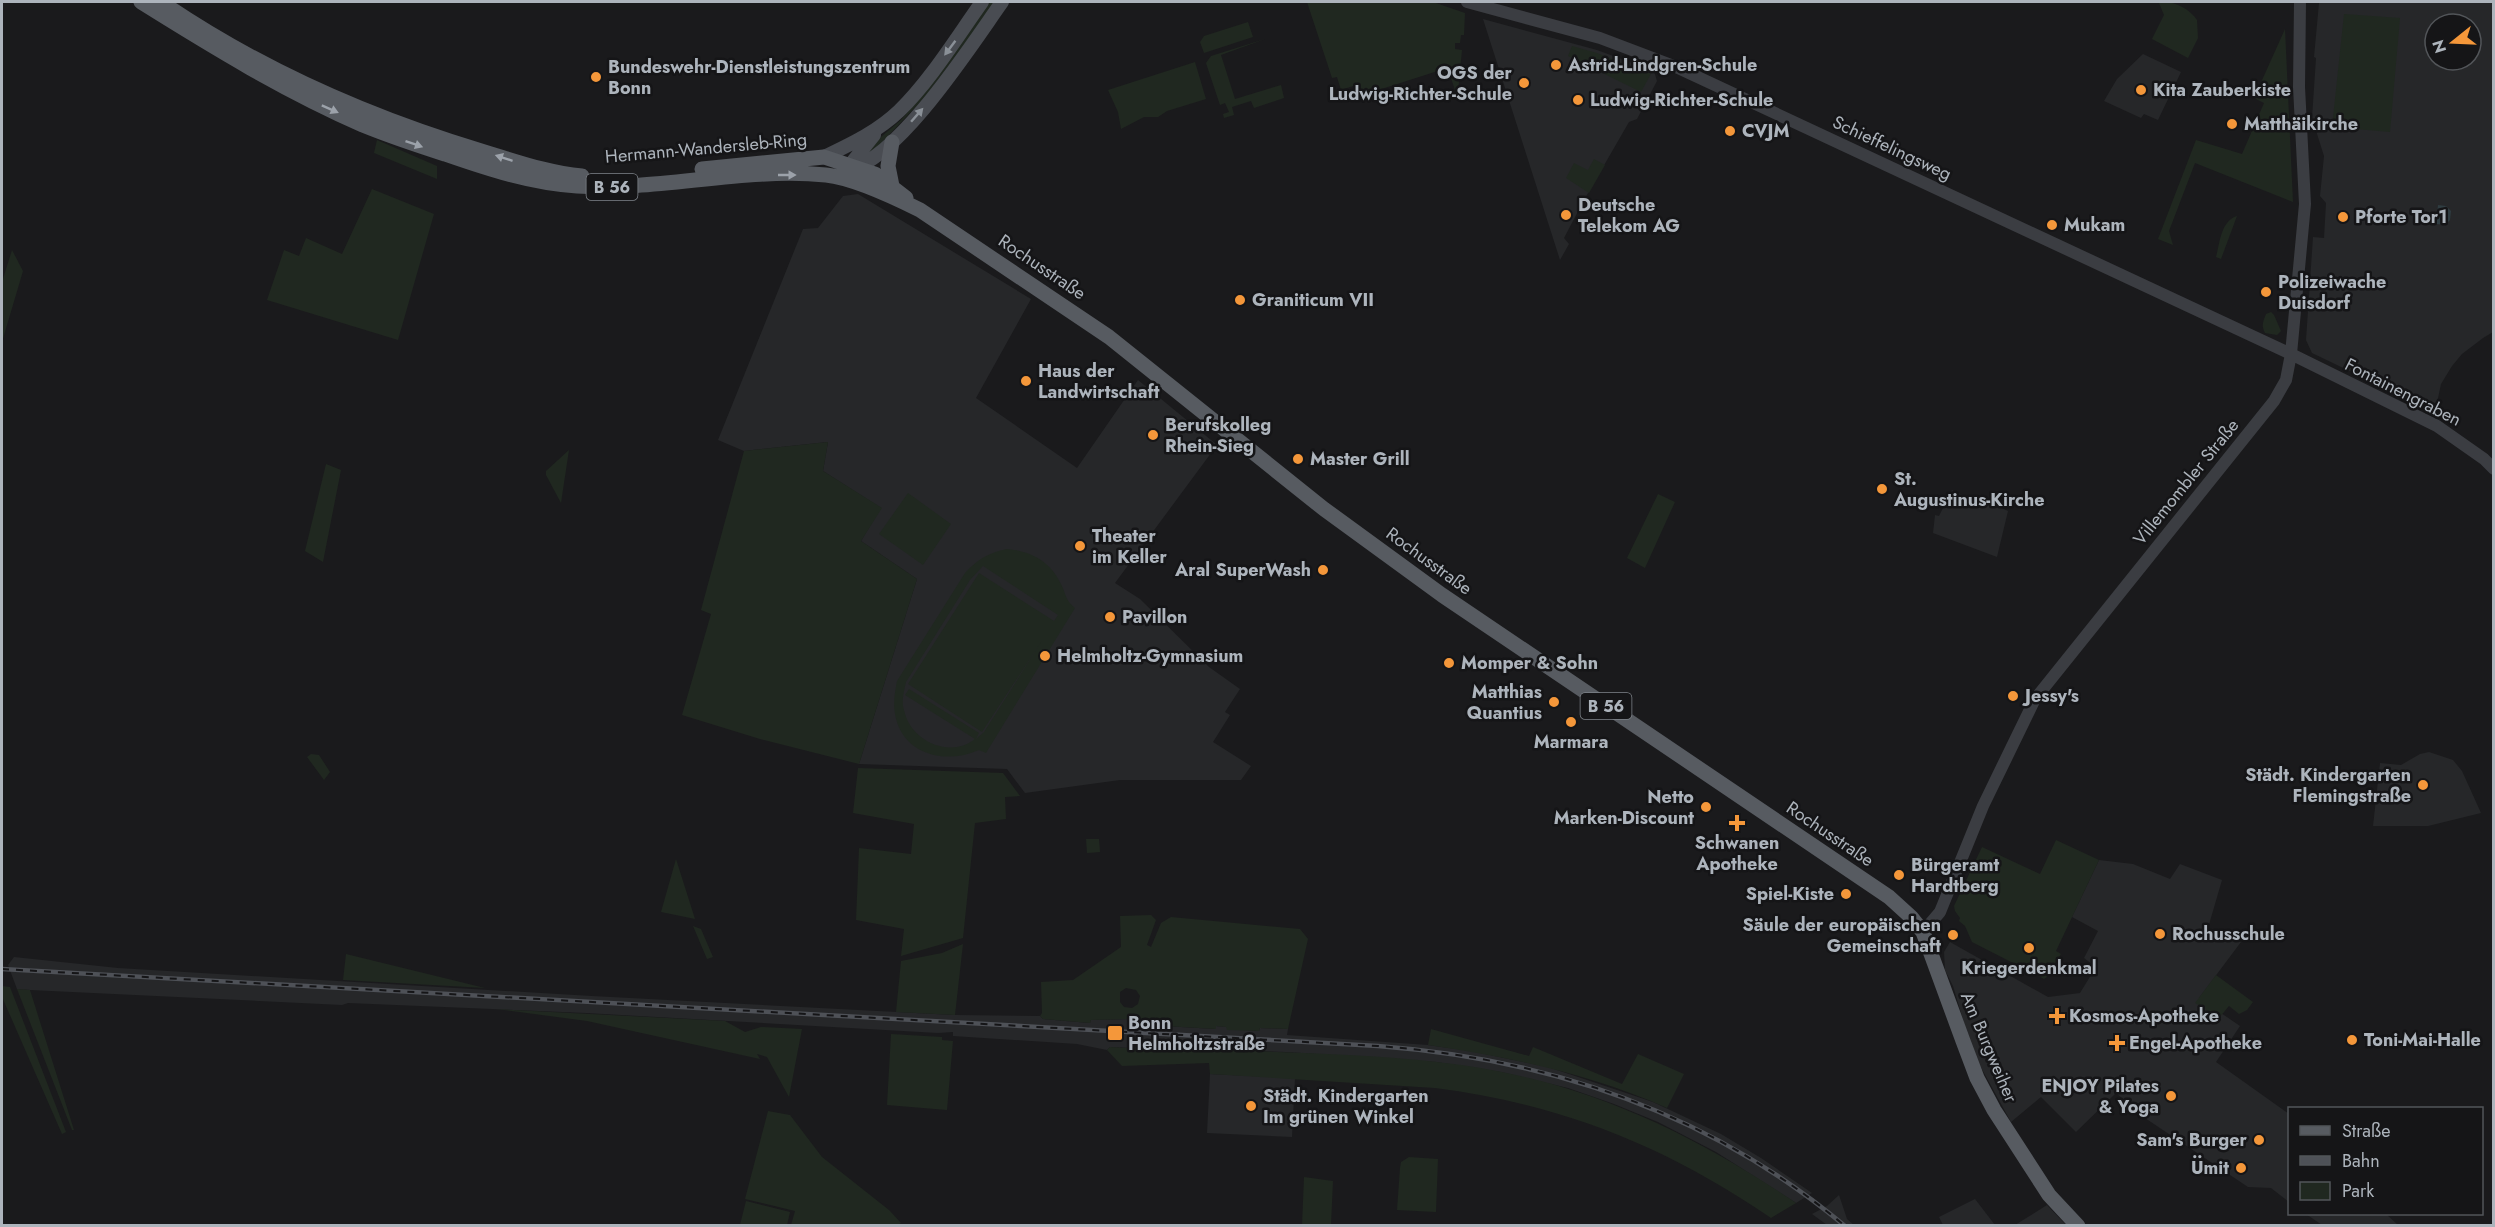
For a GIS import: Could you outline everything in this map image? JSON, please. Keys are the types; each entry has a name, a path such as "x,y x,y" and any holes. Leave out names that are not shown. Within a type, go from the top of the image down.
{"main road":[{"name":"Hermann-Wandersleb-Ring","path":"141,2 217,50 319,105 392,136 506,174 551,184 601,187 732,176 829,176"},
{"name":"Hermann-Wandersleb-Ring","path":"161,2 267,67 310,86 397,124 544,170 584,176 639,176 824,157"},
{"path":"824,157 875,130 899,111 982,2"},
{"path":"829,176 870,160 892,142 931,99 1002,2"},
{"path":"857,184 853,167 873,139 875,130"},
{"path":"892,142 888,166 892,186"},
{"name":"Rochusstraße","path":"824,157 875,174 920,210 1109,337 1324,509 1442,595 1889,897 1911,917 1923,932"},
{"name":"Rochusstraße","path":"829,176 892,196 920,210"},
{"name":"Am Burgweiher","path":"1923,932 1963,1041 1989,1100 2019,1152 2049,1195 2078,1226"}],"street":[{"name":"Schieffelingsweg","path":"1467,2 1600,38 1674,66 2291,354"},
{"name":"Villemombler Straße","path":"1923,932 1940,912 1983,806 2035,699 2274,401 2286,380 2291,354 2305,204 2300,87 2300,2"},
{"name":"Fontainengraben","path":"2291,354 2437,426 2484,459 2493,469"}],"shaded area":[{"path":"2321,2 2493,2 2493,332 2462,354 2452,366 2441,384 2435,412 2312,353 2306,340 2313,237 2324,238 2326,203 2320,196 2324,156 2312,118 2316,58 2314,57 2319,3"},
{"name":"Ludwig-Richter-Schule","path":"1483,19 1597,50 1654,71 1657,81 1637,119 1629,122 1584,200 1564,238 1569,244 1560,260"},
{"name":"Kita Zauberkiste","path":"2143,54 2181,72 2158,120 2144,114 2141,118 2104,101 2117,79"},
{"path":"858,194 1031,299 976,398 1077,468 1138,380 1217,445 1115,583 1140,599 1209,667 1240,689 1225,712 1230,715 1213,742 1251,766 1241,780 1120,780 1025,793 1007,769 859,764 917,579 861,541 881,508 823,471 828,442 744,451 718,440 803,229 818,228 843,196"},
{"path":"2438,205 2446,206 2451,211 2450,220 2445,225 2436,224"},
{"path":"1952,490 1979,503 1982,499 2008,511 1997,557 1933,533 1935,515 1939,516"},
{"name":"Städt. Kindergarten Flemingstraße","path":"2429,752 2453,760 2462,771 2481,813 2428,826 2373,826 2380,763 2401,765 2420,754"},
{"path":"2099,860 2133,864 2170,879 2180,864 2222,880 2208,928 2241,942 2199,998 2240,1026 2216,1062 2288,1113 2288,1201 2271,1188 2248,1187 2145,1118 2116,1093 2076,1132 2041,1097 2011,1122 1973,1053 1953,986 1945,970 1944,952 1950,942 2048,997 2080,993 2096,967 2084,958 2098,931 2072,917"},
{"path":"14,957 118,968 592,996 955,1015 1040,1016 1043,1019 1090,1023 1091,1020 1130,1019 1131,1024 1215,1029 1216,1026 1259,1031 1260,1028 1288,1029 1287,1035 1428,1045 1471,1051 1548,1067 1653,1102 1721,1134 1812,1193 1796,1203 1716,1152 1658,1122 1614,1104 1568,1088 1501,1072 1436,1062 1130,1043 1129,1048 1110,1047 1107,1050 1077,1044 953,1036 953,1032 586,1013 348,1003 342,1005 30,990 17,989 8,965"},
{"name":"Städt. Kindergarten Im grünen Winkel","path":"1210,1074 1295,1078 1292,1137 1207,1133"},
{"path":"1839,1195 1847,1219 1854,1225 1827,1225 1812,1214 1827,1206"},
{"path":"1975,1199 1995,1225 1943,1225 1939,1217"},
{"path":"2047,1205 2066,1225 2015,1225"},
{"path":"2307,1215 2387,1215 2398,1225 2322,1225"}],"green space":[{"path":"990,2 996,2 925,97 870,155 863,152 901,120"},
{"path":"1307,2 1433,2 1465,13 1464,35 1461,35 1460,43 1455,43 1455,49 1462,50 1458,92 1456,93 1451,78 1447,78 1444,69 1369,93 1359,93 1353,86 1341,90 1337,77 1332,78"},
{"path":"2159,3 2182,6 2197,20 2198,38 2188,58 2152,39 2164,15"},
{"path":"2344,14 2400,18 2390,132 2332,127"},
{"path":"1248,22 1253,37 1204,53 1200,42 1204,36"},
{"path":"2285,29 2293,202 2195,163 2169,231 2173,245 2158,239 2196,140 2242,154 2264,103 2254,98"},
{"path":"1265,39 1221,55 1235,99 1281,85 1284,98 1254,108 1251,101 1232,107 1234,115 1224,118 1223,114 1229,112 1225,103 1220,105 1206,63 1211,56"},
{"path":"1572,46 1651,74 1641,92 1568,56"},
{"path":"1195,62 1206,99 1167,111 1158,117 1144,117 1121,129 1118,112 1108,90"},
{"path":"377,140 437,166 437,179 374,153"},
{"path":"1594,159 1605,165 1589,193 1566,178 1574,163 1588,170"},
{"path":"372,189 434,214 398,340 267,300 284,250 299,256 306,238 342,254"},
{"path":"2237,216 2221,259 2216,257 2224,227"},
{"path":"12,250 23,271 2,342 2,282"},
{"path":"2271,312 2281,331 2277,335 2265,333 2263,328 2266,314"},
{"path":"828,442 823,471 882,508 861,541 917,579 859,764 760,739 682,715 711,614 701,610 744,451"},
{"path":"569,450 561,503 546,471"},
{"path":"326,464 341,470 323,562 305,551"},
{"path":"908,493 951,524 923,565 879,534"},
{"path":"1658,494 1675,502 1645,568 1627,558"},
{"path":"1007,549 1024,552 1045,563 1057,576 1067,600 1075,608 986,753 979,750 953,756 940,756 927,753 906,739 899,728 894,705 897,681 965,573 984,557","holes":["983,566 1058,615 1054,621 979,573 908,684 982,732 1043,639 984,732 976,739 979,733 909,689 905,695 975,739 965,745 943,747 932,744 914,730 903,707 906,682 970,580"]},
{"path":"311,754 319,755 330,772 324,780 307,757"},
{"path":"858,768 1003,773 1020,796 1005,797 1006,819 975,823 963,938 901,956 904,929 856,920 859,848 911,854 914,824 853,813"},
{"path":"1086,839 1099,839 1100,852 1087,853"},
{"path":"2056,840 2099,860 2056,951 2061,954 2044,979 1972,942 1965,926 1959,921 1960,918 1954,906 1982,847 2040,874"},
{"path":"676,859 695,919 661,912"},
{"path":"1151,915 1156,920 1147,945 1151,947 1161,923 1171,917 1300,929 1308,939 1288,1029 1227,1030 1226,1027 1216,1026 1216,1029 1130,1024 1130,1019 1091,1020 1090,1023 1043,1019 1040,1016 1042,1013 1041,982 1073,980 1121,947 1120,916","holes":["1126,988 1136,990 1140,996 1138,1004 1132,1008 1124,1007 1120,1002 1120,992"]},
{"path":"693,926 701,929 713,957 707,959"},
{"path":"963,944 955,1015 896,1012 901,961 942,953"},
{"path":"346,954 485,988 343,980"},
{"path":"2216,975 2253,1002 2247,1010 2239,1014 2229,1006 2219,1018 2195,1003"},
{"path":"2,986 10,987 66,1132 62,1134 2,997"},
{"path":"17,989 30,990 74,1130 72,1130"},
{"path":"496,1009 725,1021 745,1032 761,1027 802,1029 789,1097 767,1057 757,1054 760,1059 587,1021"},
{"path":"1431,1029 1529,1056 1533,1047 1622,1084 1638,1054 1684,1074 1667,1108 1609,1086 1549,1068 1428,1045"},
{"path":"891,1034 942,1037 942,1040 953,1041 947,1110 887,1105"},
{"path":"1129,1043 1201,1047 1202,1049 1408,1059 1487,1069 1534,1079 1581,1093 1669,1129 1712,1151 1796,1203 1771,1218 1732,1192 1652,1149 1569,1117 1526,1105 1435,1088 1210,1074 1209,1063 1122,1066 1107,1050 1110,1047 1129,1048"},
{"path":"768,1111 790,1115 822,1157 889,1210 901,1223 896,1226 791,1225 795,1211 745,1199"},
{"path":"1409,1157 1438,1159 1436,1212 1397,1210 1401,1162"},
{"path":"1304,1177 1333,1181 1331,1225 1302,1225"},
{"path":"746,1201 790,1212 787,1225 740,1225"}],"railway":[{"path":"2,969 1378,1046 1442,1053 1505,1064 1567,1079 1626,1098 1684,1123 1740,1152 1793,1186 1845,1226"}],"place":[{"name":"Astrid-Lindgren-Schule","path":"1556,65"},
{"name":"Bundeswehr-Dienstleistungszentrum Bonn","path":"596,77"},
{"name":"OGS der Ludwig-Richter-Schule","path":"1524,83"},
{"name":"Kita Zauberkiste","path":"2141,90"},
{"name":"Ludwig-Richter-Schule","path":"1578,100"},
{"name":"Matthäikirche","path":"2232,124"},
{"name":"CVJM","path":"1730,131"},
{"name":"Deutsche Telekom AG","path":"1566,215"},
{"name":"Pforte Tor1","path":"2343,217"},
{"name":"Mukam","path":"2052,225"},
{"name":"Polizeiwache Duisdorf","path":"2266,292"},
{"name":"Graniticum VII","path":"1240,300"},
{"name":"Haus der Landwirtschaft","path":"1026,381"},
{"name":"Berufskolleg Rhein-Sieg","path":"1153,435"},
{"name":"Master Grill","path":"1298,459"},
{"name":"St. Augustinus-Kirche","path":"1882,489"},
{"name":"Theater im Keller","path":"1080,546"},
{"name":"Aral SuperWash","path":"1323,570"},
{"name":"Pavillon","path":"1110,617"},
{"name":"Helmholtz-Gymnasium","path":"1045,656"},
{"name":"Momper & Sohn","path":"1449,663"},
{"name":"Jessy's","path":"2013,696"},
{"name":"Matthias Quantius","path":"1554,702"},
{"name":"Marmara","path":"1571,722"},
{"name":"Städt. Kindergarten Flemingstraße","path":"2423,785"},
{"name":"Netto Marken-Discount","path":"1706,807"},
{"name":"Schwanen Apotheke","path":"1737,823"},
{"name":"Bürgeramt Hardtberg","path":"1899,875"},
{"name":"Spiel-Kiste","path":"1846,894"},
{"name":"Rochusschule","path":"2160,934"},
{"name":"Säule der europäischen Gemeinschaft","path":"1953,935"},
{"name":"Kriegerdenkmal","path":"2029,948"},
{"name":"Kosmos-Apotheke","path":"2057,1016"},
{"name":"Bonn Helmholtzstraße","path":"1115,1033"},
{"name":"Toni-Mai-Halle","path":"2352,1040"},
{"name":"Engel-Apotheke","path":"2117,1043"},
{"name":"ENJOY Pilates & Yoga","path":"2171,1096"},
{"name":"Städt. Kindergarten Im grünen Winkel","path":"1251,1106"},
{"name":"Sam's Burger","path":"2259,1140"},
{"name":"Ümit","path":"2241,1168"}]}
